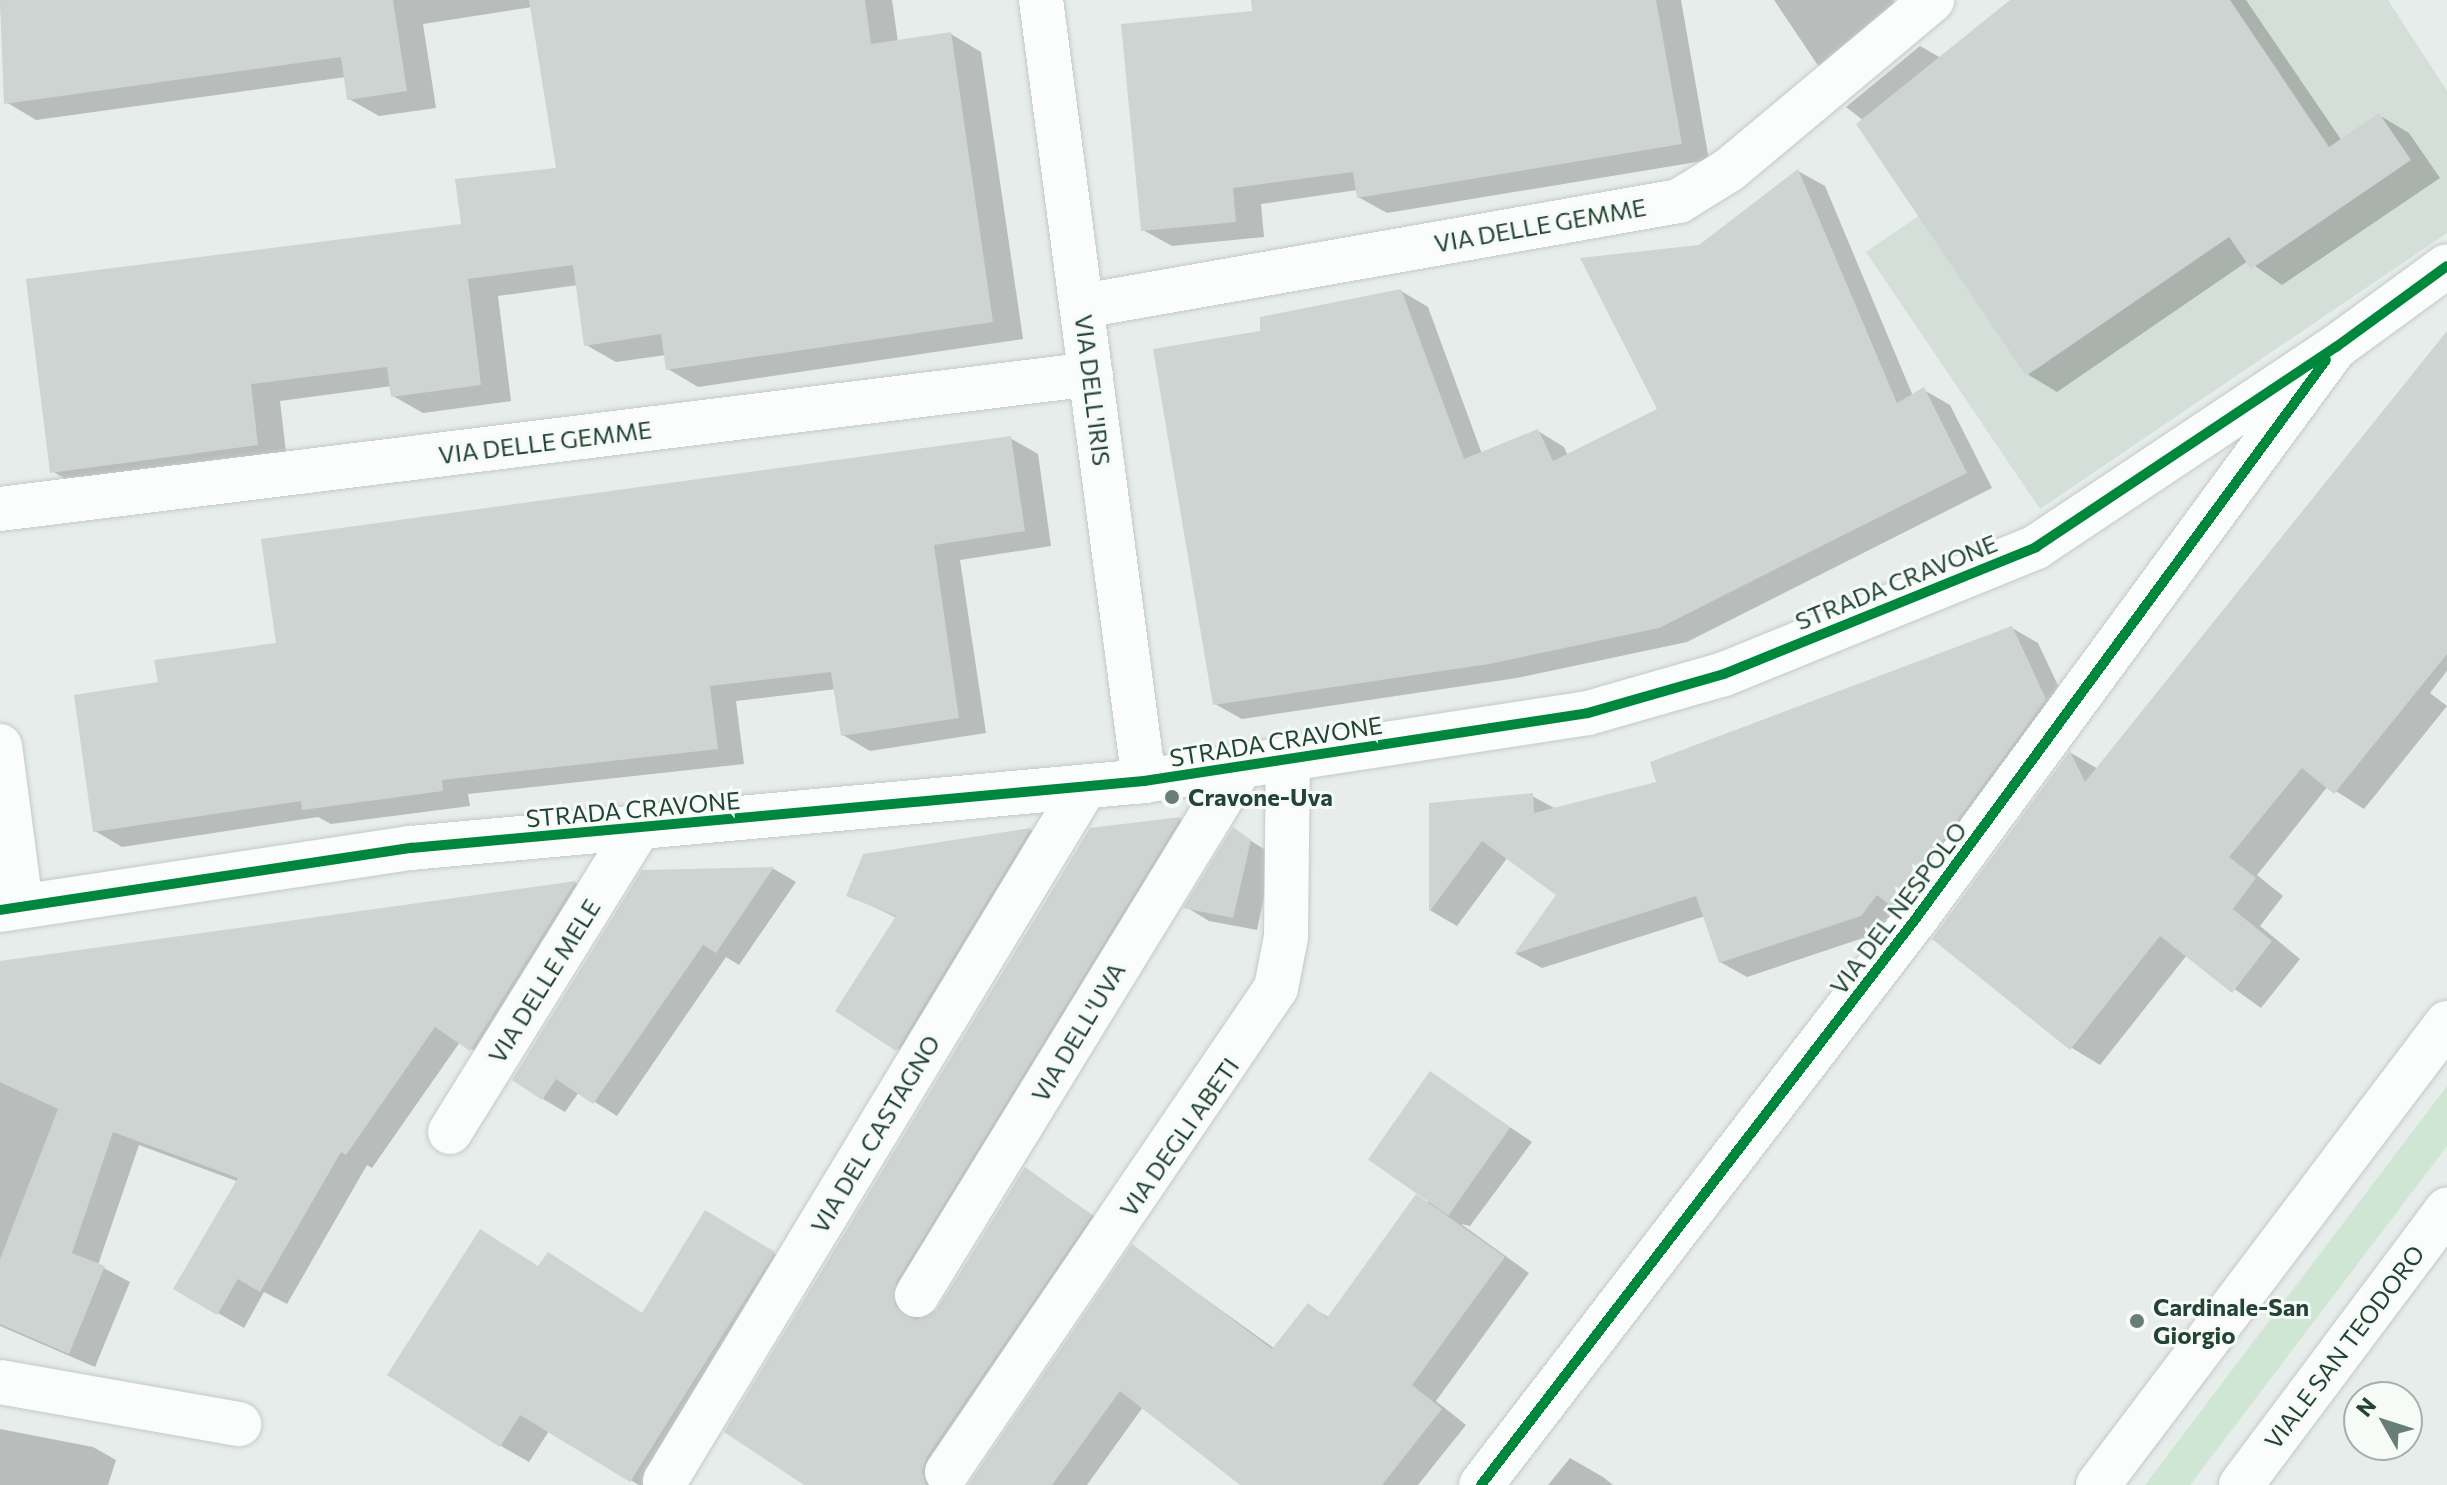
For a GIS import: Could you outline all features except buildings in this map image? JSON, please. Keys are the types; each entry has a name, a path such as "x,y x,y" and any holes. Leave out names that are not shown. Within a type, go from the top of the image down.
{"street":[{"name":"VIA DELL'IRIS","path":"1041,0 1144,781"},
{"name":"VIA DELLE GEMME","path":"1083,306 1679,201 1729,170 1932,0"},
{"name":"STRADA CRAVONE","path":"10,908 411,848 637,830 1144,781 1588,713 1724,674 2036,547 2336,347 2447,266"},
{"name":"VIA DEL NESPOLO","path":"1481,1485 1914,921 2336,347"},
{"name":"VIA DELLE GEMME","path":"0,509 1091,374"},
{"path":"0,746 10,908"},
{"name":"VIA DEGLI ABETI","path":"947,1472 1276,988 1286,937 1288,760"},
{"name":"VIA DELL'UVA","path":"917,1295 1240,768"},
{"name":"VIA DEL CASTAGNO","path":"665,1481 1085,787"},
{"name":"VIA DELLE MELE","path":"450,1132 637,830"},
{"path":"2098,1485 2447,1023"},
{"name":"VIALE SAN TEODORO","path":"2241,1485 2447,1210"},
{"path":"0,1382 239,1424"}],"shaded area":[{"path":"2146,0 2388,0 2447,91 2447,233 2040,509 1866,252 2106,87"}],"green space":[{"path":"2447,1086 2447,1146 2190,1485 2145,1485"}],"cycle path":[{"path":"0,910 411,848 1144,781 1588,713 1724,674 2036,547 2336,347 2447,266"},
{"path":"1481,1485 1914,921 2326,360"}],"place":[{"name":"Cravone-Uva","path":"1172,797"},
{"name":"Cardinale-San Giorgio","path":"2137,1321"}]}
